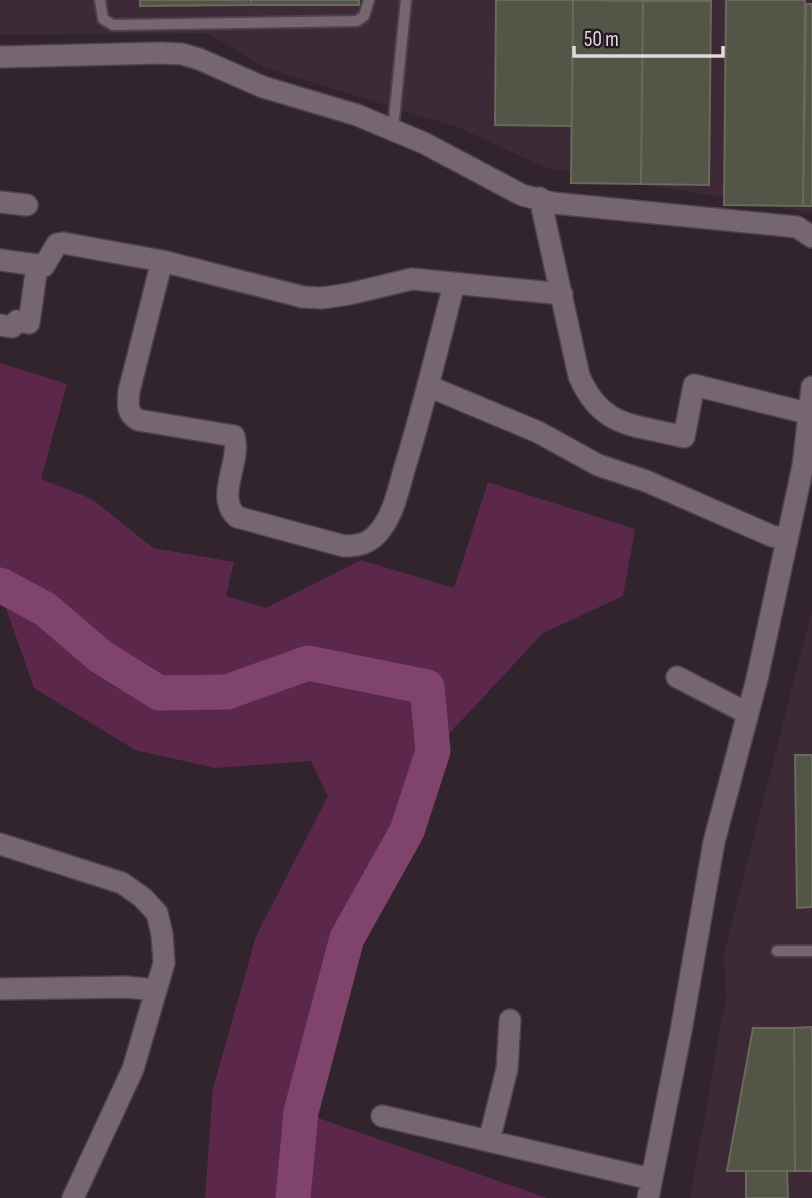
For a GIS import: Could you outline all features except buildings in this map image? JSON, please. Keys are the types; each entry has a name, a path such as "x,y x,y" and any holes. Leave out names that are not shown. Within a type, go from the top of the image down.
{"street":[{"path":"0,57 181,54 218,66 263,87 357,115 393,129 522,195 553,203 797,227 812,237"},
{"path":"540,198 579,376 587,396 599,409 613,419 684,437 694,385 811,414"},
{"path":"0,202 27,205"},
{"path":"0,260 44,266 54,247 63,243 162,261 303,297 322,298 349,294 412,279 562,294"},
{"path":"162,261 129,391 129,410 132,416 138,420 234,436 236,449 227,500 229,508 237,517 344,546 367,542 378,533 393,507 454,284"},
{"path":"0,325 12,327 17,321 29,323 37,266"},
{"path":"428,386 538,432 598,465 646,481 772,536 787,539"},
{"path":"382,1116 489,1141 649,1189 681,1031 713,842 760,666 803,466 812,387"},
{"path":"677,677 747,713"},
{"path":"0,844 122,883 142,897 157,914 162,934 164,963 133,1069 73,1198"},
{"path":"0,989 125,987 156,990"},
{"path":"489,1141 507,1069 510,1020"}],"lane":[{"path":"100,0 103,19 113,25 357,21 364,16 369,0"},
{"path":"393,129 406,0"},
{"path":"778,951 812,951"}],"shaded area":[{"path":"0,0 812,0 812,213 544,167 460,128 263,67 208,33 0,35"},
{"path":"0,363 67,384 41,479 92,499 153,548 234,562 226,596 266,608 361,560 454,588 488,482 635,529 623,596 543,633 433,751 405,835 347,938 301,1112 547,1198 205,1198 213,1089 256,936 328,796 311,761 215,768 135,750 34,688 0,591"},
{"path":"812,610 812,1198 690,1198 726,997 724,954"}],"waterway":[{"path":"0,585 45,609 100,656 159,693 227,692 308,663 427,687 433,751 407,831 347,938 301,1112 293,1198"}]}
